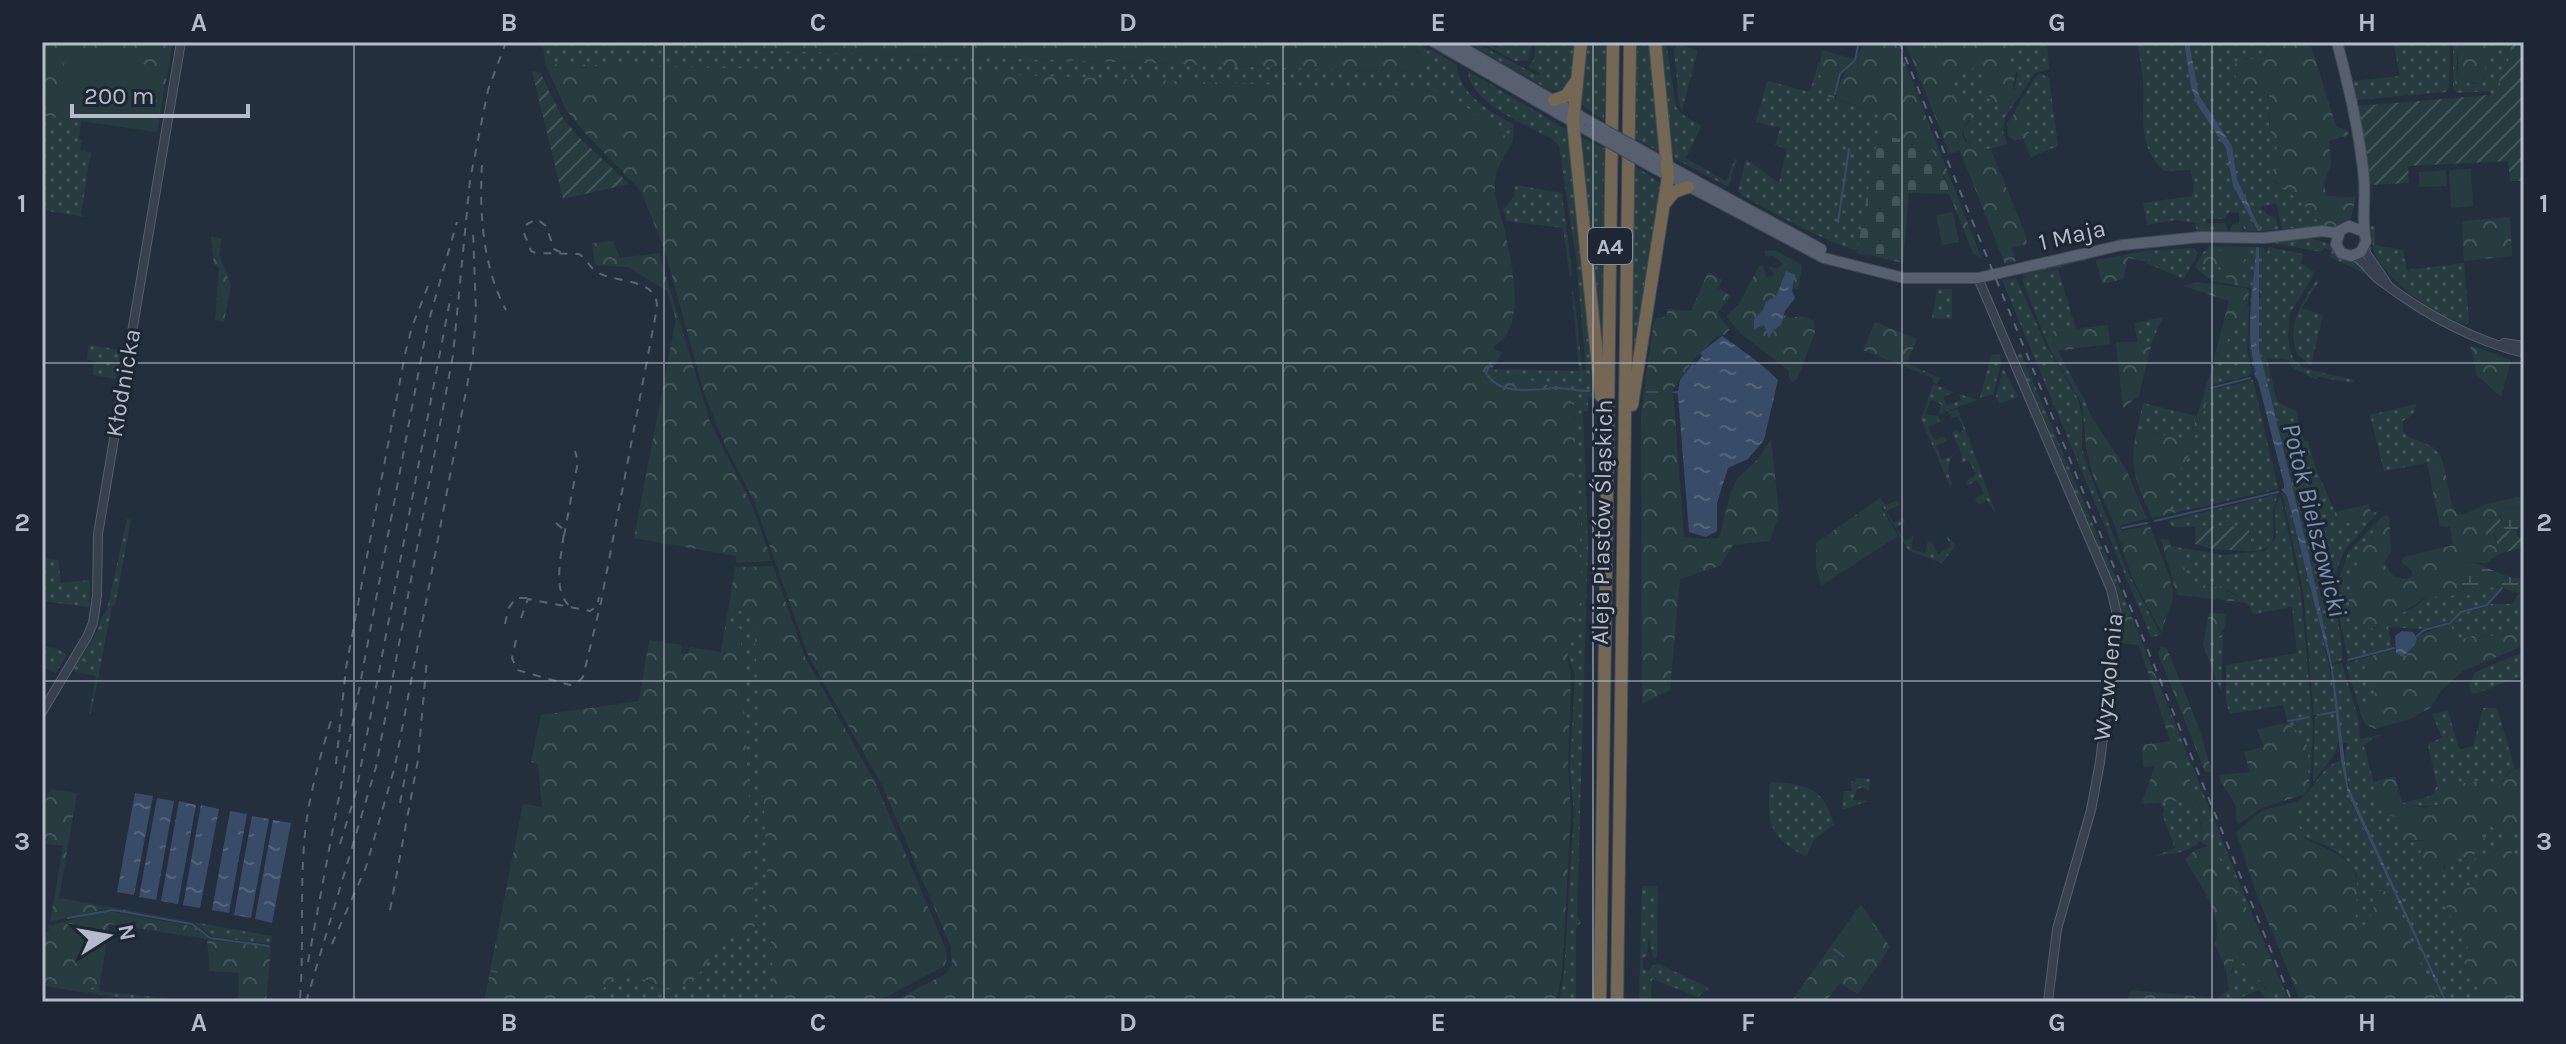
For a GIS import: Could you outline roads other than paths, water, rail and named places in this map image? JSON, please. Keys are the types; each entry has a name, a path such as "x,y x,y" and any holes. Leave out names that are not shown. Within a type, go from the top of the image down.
{"highway":[{"path":"1581,42 1573,116 1607,451"},
{"name":"Aleja Piastów Śląskich","path":"1600,1002 1613,42"},
{"name":"Aleja Piastów Śląskich","path":"1617,1002 1630,42"},
{"path":"1625,448 1669,171 1655,42"},
{"path":"1554,100 1566,96 1576,80"},
{"path":"1664,205 1674,192 1688,187"}],"main road":[{"name":"1 Maja","path":"1434,42 1655,164 1844,262"},
{"name":"1 Maja","path":"1453,42 1554,100 1573,116"},
{"path":"2313,233 2336,244 2341,253 2354,256 2365,245 2362,231 2364,177 2352,104 2337,42"},
{"name":"1 Maja","path":"1669,171 1688,187 1811,251 1904,278 1978,278 2114,246 2201,237 2264,238 2344,229"},
{"path":"2336,244 2344,229 2356,220 2364,198"},
{"path":"2344,229 2362,231"}],"street":[{"name":"Kłodnicka","path":"42,712 87,637 95,615 98,534 181,42"},
{"path":"2365,245 2366,253 2388,285"},
{"path":"2354,256 2382,283 2431,315 2524,353"},
{"name":"Wyzwolenia","path":"1978,278 2111,589 2118,619 2095,791 2057,929 2048,1002"},
{"path":"2487,340 2524,346"}],"water":[{"path":"2184,42 2189,42 2199,95 2232,146 2237,179 2261,231 2258,231 2233,186 2226,148 2198,106 2191,87"},
{"path":"2256,247 2259,247 2259,349 2333,669 2348,786 2447,1002 2348,794 2341,761 2331,668 2287,496 2281,489 2284,484 2254,374 2250,326"},
{"path":"1786,271 1795,275 1792,291 1795,298 1785,311 1781,325 1769,339 1764,325 1754,329 1754,319 1766,302 1777,295"},
{"path":"1722,336 1778,380 1764,440 1748,459 1728,468 1717,503 1717,531 1706,537 1689,532 1678,394 1671,392 1678,391 1680,380 1702,356 1700,353"},
{"path":"2402,631 2413,632 2417,638 2415,645 2403,657 2396,653 2395,636"},
{"path":"135,793 153,796 134,895 117,892"},
{"path":"157,798 174,801 156,900 139,897"},
{"path":"179,801 196,805 178,904 161,901"},
{"path":"201,805 219,809 200,908 183,905"},
{"path":"230,811 247,814 229,913 212,910"},
{"path":"252,816 269,819 251,918 234,915"},
{"path":"273,820 291,823 272,923 255,919"}],"waterway":[{"path":"1835,94 1840,74 1855,60 1859,42"},
{"path":"1838,222 1849,149"},
{"path":"1491,363 1486,373 1492,381 1509,389 1589,391"},
{"path":"2211,388 2250,378"},
{"path":"1647,392 1657,392"},
{"path":"2155,521 2278,492"},
{"path":"2122,528 2147,523"},
{"path":"2417,636 2424,630 2450,623 2461,612 2487,605 2502,588"},
{"path":"2348,660 2394,648"},
{"path":"2318,715 2336,712"},
{"path":"2288,721 2309,717"},
{"path":"68,918 113,910 192,924 210,938 269,946"},
{"path":"1834,949 1844,957"},
{"path":"492,971 497,972"}],"railway":[{"path":"306,1002 376,767 453,355 470,180 488,90 506,42"},
{"path":"1899,42 2292,1002"},
{"path":"482,165 484,239 492,276 506,310"},
{"path":"516,640 512,658 517,670 570,685 583,677 601,602 657,308 651,291 597,272 579,254 536,253 531,251 524,233 527,224 537,219 546,226 554,249 564,254"},
{"path":"308,962 427,327 457,222"},
{"path":"332,944 366,867 395,766 473,354 476,312 473,231"},
{"path":"336,764 346,668 405,354 428,286"},
{"path":"340,844 356,792 451,295"},
{"path":"564,536 578,461 575,451"},
{"path":"556,523 564,530 559,573 562,594 566,603 574,609"},
{"path":"521,618 528,599 590,611 597,606 599,597"},
{"path":"505,624 508,609 516,598 530,598"},
{"path":"390,910 418,760 427,658"},
{"path":"300,998 306,828 315,779 333,714"},
{"path":"400,803 408,761"}],"water label":[{"name":"Potok Bielszowicki","path":"2315,520"}]}
